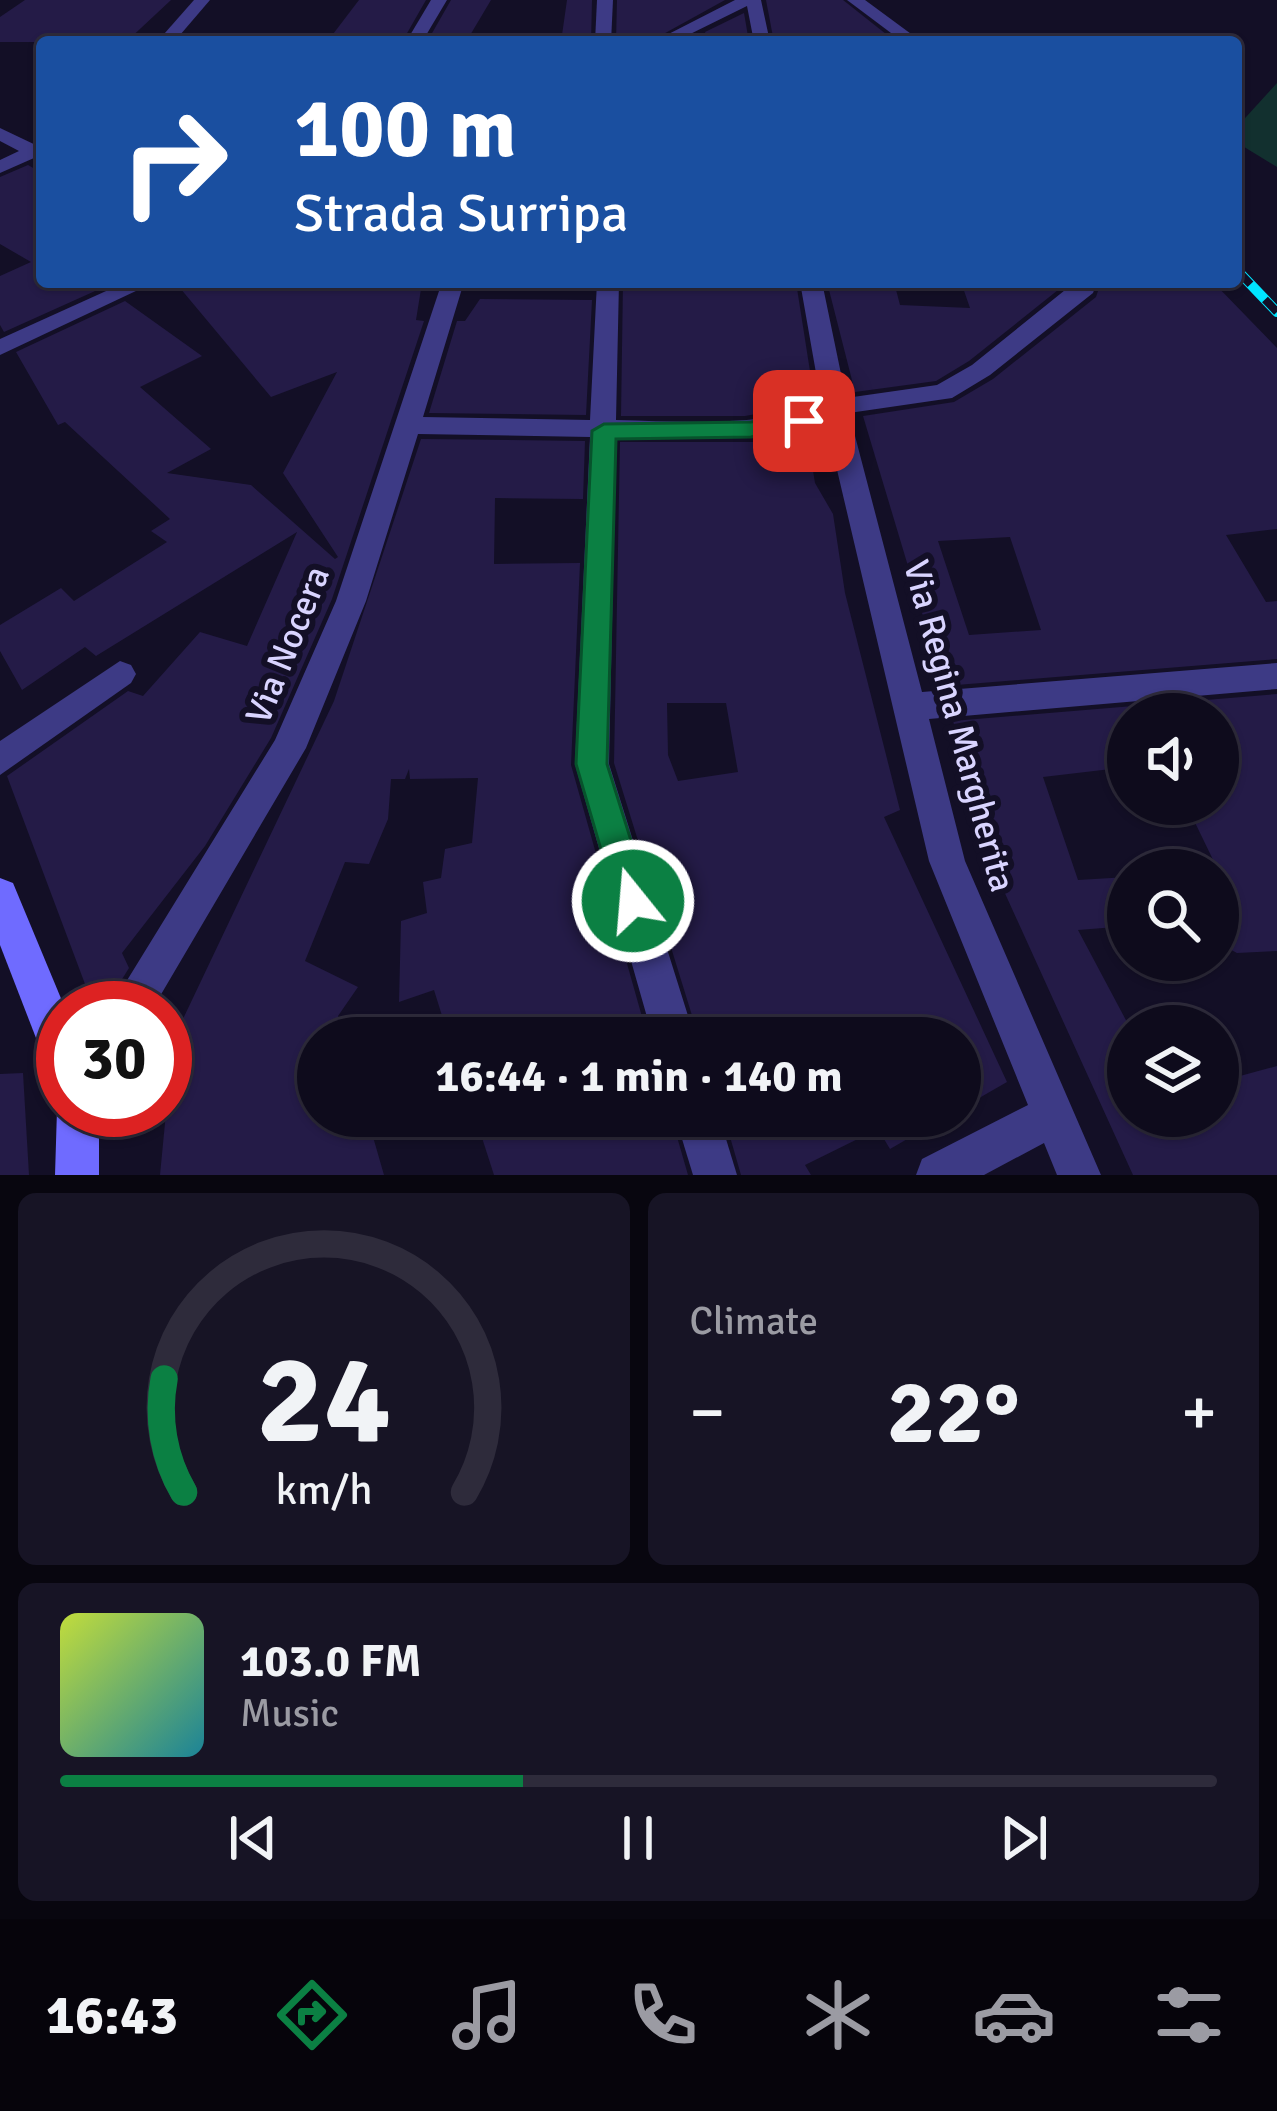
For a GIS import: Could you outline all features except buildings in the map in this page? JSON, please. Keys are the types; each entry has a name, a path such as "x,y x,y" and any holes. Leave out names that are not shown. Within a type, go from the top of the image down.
{"street":[{"path":"171,36 202,0"},
{"path":"417,36 440,0"},
{"path":"603,36 605,0"},
{"path":"674,36 750,0 760,36"},
{"path":"855,0 906,36"},
{"path":"0,122 36,144"},
{"path":"0,134 36,145"},
{"path":"0,167 36,146"},
{"path":"0,348 131,288"},
{"name":"Via Nocera","path":"147,981 289,748 351,601 451,288"},
{"path":"608,288 592,764 668,1017"},
{"name":"Via Regina Margherita","path":"812,288 836,410 947,861 1079,1175"},
{"path":"406,425 604,431 777,428 836,410 943,392 981,370 1085,288"},
{"path":"0,760 120,674"},
{"path":"909,707 1277,676"},
{"path":"0,896 36,986"},
{"path":"938,1175 1052,1116"},
{"path":"77,1175 78,1137"},
{"path":"704,1137 715,1175"}],"green space":[{"path":"1277,83 1277,167 1242,146 1242,121"}],"railway":[{"path":"1242,275 1277,312"}],"route":[{"path":"633,901 592,764 604,431 777,428 804,421"}]}
